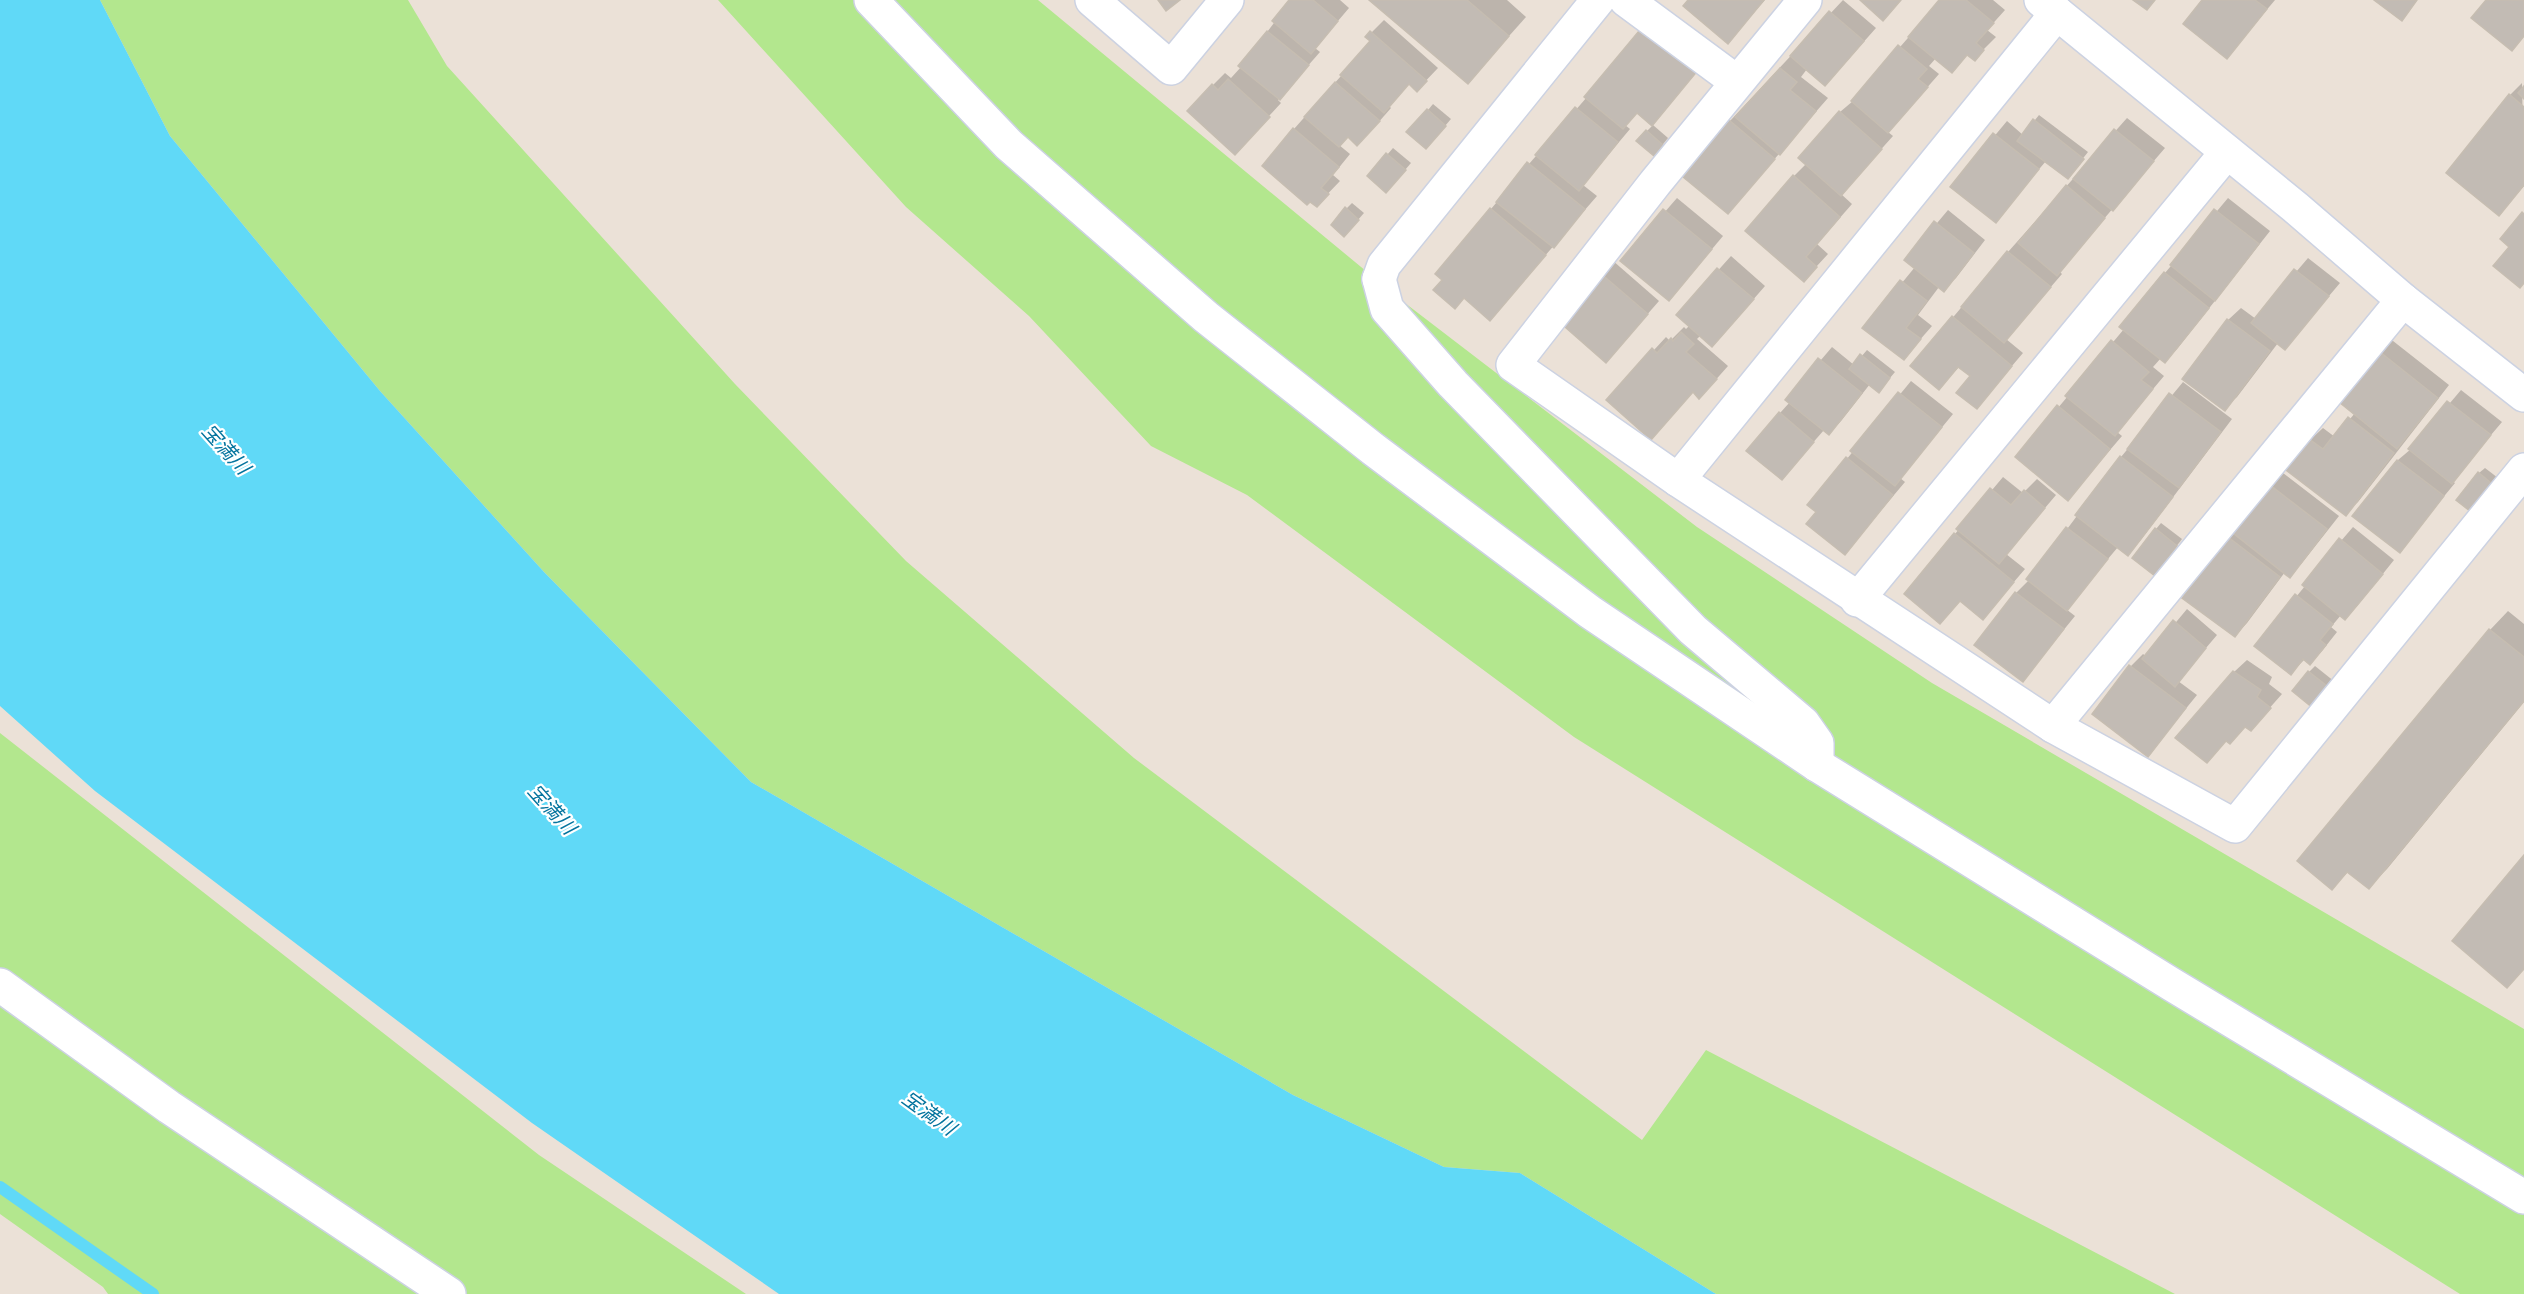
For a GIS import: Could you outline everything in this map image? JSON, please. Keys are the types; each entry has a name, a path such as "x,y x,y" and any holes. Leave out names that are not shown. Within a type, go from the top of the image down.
{"street":[{"path":"871,0 1009,146 1206,317 1373,449 1590,612 1817,765 2171,984 2524,1197"},
{"path":"1092,0 1171,68 1227,0"},
{"path":"1598,0 1384,265 1379,279 1386,309 1453,384 1693,630 1803,723 1817,743 1817,765"},
{"path":"1626,0 1737,82"},
{"path":"1805,0 1737,82 1513,365 1678,480 1857,600 2053,726 2235,826 2524,470"},
{"path":"1678,480 2049,7 2403,300 2524,395"},
{"path":"1857,600 2227,152"},
{"path":"2053,726 2403,300"},
{"path":"0,985 169,1107 449,1294"}],"green space":[{"path":"100,0 408,0 447,66 735,384 906,561 1134,758 1642,1140 1706,1050 2175,1294 1716,1294 1520,1173 1444,1167 1293,1095 751,782 544,572 380,391 170,136"},
{"path":"718,0 1038,0 1401,300 1697,527 1932,683 2524,1029 2524,1294 2460,1294 1574,737 1247,495 1151,446 1029,316 906,207"},
{"path":"0,733 539,1155 746,1294 108,1294 103,1287 0,1214"}],"water":[{"name":"宝満川","path":"0,0 100,0 170,136 380,391 544,572 751,782 1293,1095 1444,1167 1520,1173 1716,1294 779,1294 532,1123 95,791 0,706"}],"building":[{"path":"1158,0 1180,0 1166,11"},
{"path":"1289,0 1313,0 1338,21 1311,54 1272,21"},
{"path":"1369,0 1467,0 1509,36 1468,84"},
{"path":"1688,0 1764,0 1728,44 1683,6"},
{"path":"1860,0 1901,0 1883,21"},
{"path":"1939,0 1966,0 1994,23 1976,43 1984,50 1975,61 1967,55 1952,73 1908,37"},
{"path":"2133,0 2155,0 2147,10"},
{"path":"2202,0 2255,0 2267,9 2227,59 2183,24"},
{"path":"2374,0 2417,0 2402,21"},
{"path":"2486,0 2524,0 2524,36 2512,51 2471,18"},
{"path":"1829,11 1864,41 1825,86 1790,56"},
{"path":"1644,25 1698,70 1652,126 1637,113 1623,129 1584,97"},
{"path":"1267,31 1309,65 1280,100 1238,66"},
{"path":"1370,31 1427,81 1417,92 1409,84 1384,113 1340,75 1370,41 1365,37"},
{"path":"1898,45 1927,69 1918,79 1928,87 1888,133 1851,101"},
{"path":"1780,68 1797,82 1790,90 1816,111 1780,155 1735,117"},
{"path":"1228,79 1270,117 1235,155 1187,111 1212,84 1218,90"},
{"path":"1335,82 1380,121 1357,146 1348,137 1339,147 1304,117"},
{"path":"2524,86 2524,99 2518,93"},
{"path":"2509,94 2524,107 2524,185 2499,216 2446,173"},
{"path":"1575,107 1618,142 1579,191 1535,155"},
{"path":"1427,109 1446,126 1426,149 1406,132"},
{"path":"1839,111 1882,149 1841,196 1798,158"},
{"path":"2033,119 2084,159 2068,179 2017,141"},
{"path":"1729,120 1775,159 1728,214 1683,177"},
{"path":"1293,128 1339,167 1321,188 1329,194 1317,207 1310,202 1307,205 1262,166"},
{"path":"2114,129 2154,161 2113,211 2073,179"},
{"path":"1646,130 1663,145 1654,156 1636,141"},
{"path":"1993,133 2039,169 1996,223 1950,187"},
{"path":"1386,153 1406,170 1386,193 1367,176"},
{"path":"1527,162 1585,209 1554,248 1496,202"},
{"path":"1793,175 1840,217 1806,257 1817,267 1804,282 1745,231"},
{"path":"2066,185 2105,218 2057,276 2018,243"},
{"path":"1345,207 1359,220 1344,237 1331,225"},
{"path":"1490,208 1546,255 1490,321 1464,298 1455,309 1433,290 1442,280 1435,274"},
{"path":"1663,209 1712,249 1669,301 1620,261"},
{"path":"2214,209 2259,244 2215,301 2170,265"},
{"path":"2522,212 2524,214 2524,283 2520,288 2493,266 2509,247 2500,239"},
{"path":"1934,221 1974,253 1944,292 1904,260"},
{"path":"2007,251 2051,287 2004,343 1961,307"},
{"path":"1717,268 1754,299 1712,347 1676,315"},
{"path":"2294,269 2329,296 2285,350 2251,323"},
{"path":"1599,272 1648,314 1606,363 1557,320"},
{"path":"2164,272 2209,308 2165,363 2119,327"},
{"path":"1900,280 1927,301 1906,328 1921,339 1904,360 1862,328"},
{"path":"1952,316 2012,366 1977,409 1956,393 1970,376 1958,367 1939,390 1910,366"},
{"path":"2227,319 2270,351 2225,411 2182,379"},
{"path":"1681,332 1694,344 1686,352 1717,379 1699,399 1693,392 1651,440 1606,400 1652,348 1657,353 1671,338 1673,341"},
{"path":"2111,340 2149,372 2141,380 2153,389 2115,436 2065,396"},
{"path":"2375,348 2438,398 2397,449 2334,398"},
{"path":"1860,354 1890,378 1879,393 1849,369"},
{"path":"1818,358 1862,393 1829,435 1785,400"},
{"path":"1898,392 1942,427 1895,486 1850,451"},
{"path":"2169,393 2221,432 2179,488 2127,449"},
{"path":"2447,401 2491,435 2452,484 2408,449"},
{"path":"2057,405 2110,449 2068,501 2015,457"},
{"path":"1779,412 1814,442 1782,480 1746,451"},
{"path":"2348,417 2394,453 2346,516 2286,470 2309,439 2323,449"},
{"path":"2120,456 2173,497 2128,556 2075,515"},
{"path":"1846,457 1893,495 1845,555 1806,524 1816,512 1807,505"},
{"path":"2397,460 2444,496 2400,553 2352,516"},
{"path":"2478,472 2497,488 2475,515 2456,500"},
{"path":"2270,485 2327,529 2290,578 2233,533"},
{"path":"1990,488 2011,505 2024,490 2045,508 1999,564 1956,529"},
{"path":"2066,527 2108,559 2067,611 2026,579"},
{"path":"2155,528 2177,546 2155,576 2132,558"},
{"path":"1954,533 2014,582 1983,620 1960,601 1940,624 1904,594"},
{"path":"2228,537 2280,577 2235,637 2182,598"},
{"path":"2339,538 2383,574 2345,620 2302,585"},
{"path":"2015,592 2064,629 2023,682 1974,645"},
{"path":"2295,594 2333,624 2320,640 2326,645 2310,665 2303,659 2291,675 2254,646"},
{"path":"2173,620 2206,648 2175,687 2142,659"},
{"path":"2489,629 2524,657 2524,701 2369,889 2347,872 2332,890 2297,861"},
{"path":"2129,665 2186,708 2148,757 2092,714"},
{"path":"2233,671 2261,690 2257,697 2271,708 2251,731 2245,727 2230,744 2226,741 2207,763 2175,738"},
{"path":"2308,671 2336,693 2319,713 2292,691"},
{"path":"2524,855 2524,969 2507,988 2452,941"}],"waterway":[{"path":"0,1187 153,1294"}]}
